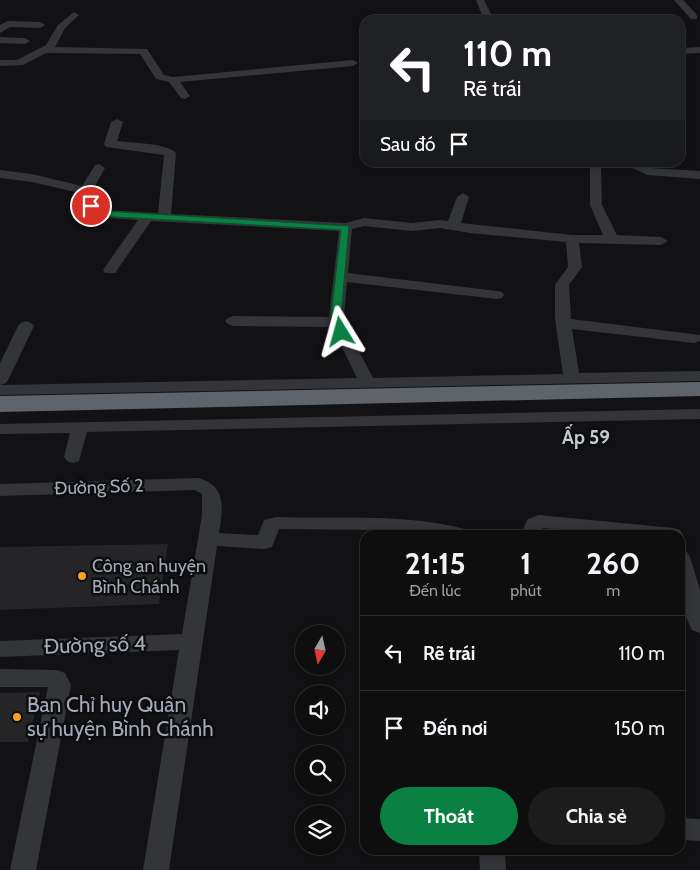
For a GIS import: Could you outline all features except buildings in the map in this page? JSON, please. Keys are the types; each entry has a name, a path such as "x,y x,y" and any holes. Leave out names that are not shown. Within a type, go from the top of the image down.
{"highway":[{"path":"0,404 700,389"},
{"path":"0,419 700,405"}],"street":[{"path":"480,0 487,15"},
{"path":"678,0 694,17"},
{"path":"0,63 19,63 50,47 61,27 74,15"},
{"path":"0,31 37,29"},
{"path":"0,40 25,41"},
{"path":"45,50 143,51 160,77 173,80 336,68 353,62"},
{"path":"685,51 700,50"},
{"path":"173,80 185,96"},
{"path":"117,122 110,144 170,153 164,218"},
{"path":"595,167 596,205 611,239"},
{"path":"639,167 646,171 700,176"},
{"path":"99,168 86,191 91,206 100,214 346,228 364,222 412,227 440,224 572,239 661,241"},
{"path":"0,174 32,178 86,191"},
{"path":"453,226 463,197"},
{"path":"110,270 147,217"},
{"path":"346,228 336,316 341,332 368,384"},
{"path":"572,239 575,267 562,286 564,323 572,379"},
{"path":"341,276 497,295"},
{"path":"233,321 338,322"},
{"path":"564,323 694,338"},
{"path":"0,380 26,326"},
{"path":"0,390 700,376"},
{"path":"0,428 700,414"},
{"path":"73,457 80,427"},
{"name":"Đường Số 2","path":"0,490 198,484 207,488 211,494 212,515 208,539"},
{"path":"532,530 535,523 539,521 625,530"},
{"path":"156,870 208,539 265,542 271,525 276,523 313,525 340,523 402,524 435,530"},
{"path":"685,574 700,625"},
{"name":"Đường số 4","path":"0,649 191,642"},
{"path":"0,678 45,677 57,679 60,684 23,870"},
{"path":"685,829 700,830"},
{"path":"492,855 493,870"}],"place":[{"name":"Công an huyện Bình Chánh","path":"82,576"},
{"name":"Ban Chỉ huy Quân sự huyện Bình Chánh","path":"17,717"}],"district":[{"name":"Ấp 59","path":"586,437"}],"route":[{"path":"91,206 100,214 346,228 336,316 341,332"}]}
